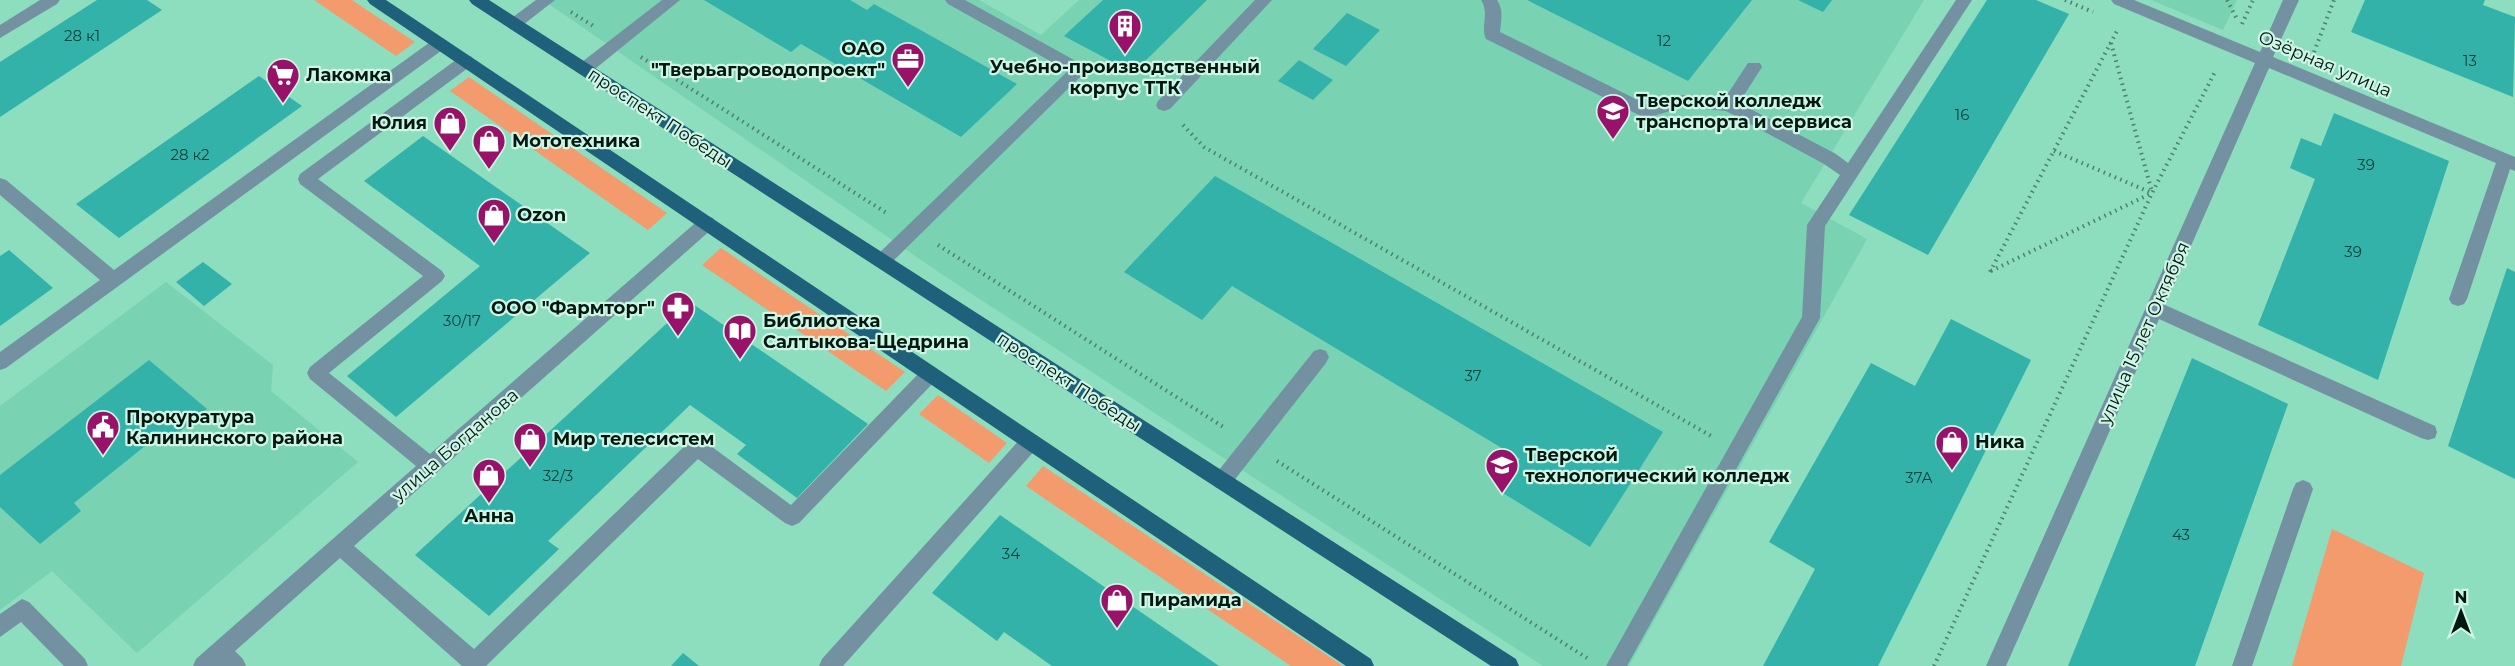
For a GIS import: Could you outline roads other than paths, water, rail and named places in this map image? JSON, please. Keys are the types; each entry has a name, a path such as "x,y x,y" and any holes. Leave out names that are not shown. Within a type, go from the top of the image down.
{"main road":[{"path":"375,0 1364,666"},
{"name":"проспект Победы","path":"477,0 1509,666"}],"street":[{"path":"0,32 52,0"},
{"path":"584,69 672,0"},
{"path":"882,261 1079,70 953,0"},
{"path":"1164,105 1264,0"},
{"path":"1489,0 1494,8 1492,35 1647,112 1683,101 1729,105 1830,159 1849,173"},
{"path":"1616,666 1811,318 1816,225 1964,0"},
{"name":"Озёрная улица","path":"2119,0 2510,162"},
{"name":"улица 15 лет Октября","path":"1996,666 2291,0"},
{"path":"514,24 554,3"},
{"path":"0,362 440,44"},
{"path":"430,466 316,373 436,276 306,179 466,61"},
{"path":"1729,105 1754,67"},
{"path":"2458,299 2510,162"},
{"path":"0,186 112,280"},
{"name":"улица Богданова","path":"203,666 707,223"},
{"path":"2155,309 2428,432"},
{"path":"1222,481 1320,357"},
{"path":"340,546 474,663 697,447 792,518 930,374"},
{"path":"829,666 1030,442"},
{"path":"2242,666 2303,489"},
{"path":"0,627 21,609 78,666"},
{"path":"220,651 236,666"}],"place":[{"name":"Учебно-производственный корпус ТТК","path":"1125,55"},
{"name":"OAO \"Тверьагроводопроект\"","path":"908,88"},
{"name":"Лакомка","path":"283,104"},
{"name":"Тверской колледж транспорта и сервиса","path":"1613,140"},
{"name":"Юлия","path":"450,152"},
{"name":"Мототехника","path":"489,170"},
{"name":"Ozon","path":"494,244"},
{"name":"ООО \"Фармторг\"","path":"678,337"},
{"name":"Библиотека Салтыкова-Щедрина","path":"740,360"},
{"name":"Прокуратура Калининского района","path":"103,456"},
{"name":"Мир телесистем","path":"530,468"},
{"name":"Ника","path":"1952,471"},
{"name":"Тверской технологический колледж","path":"1502,494"},
{"name":"Анна","path":"489,504"},
{"name":"Пирамида","path":"1117,629"}]}
